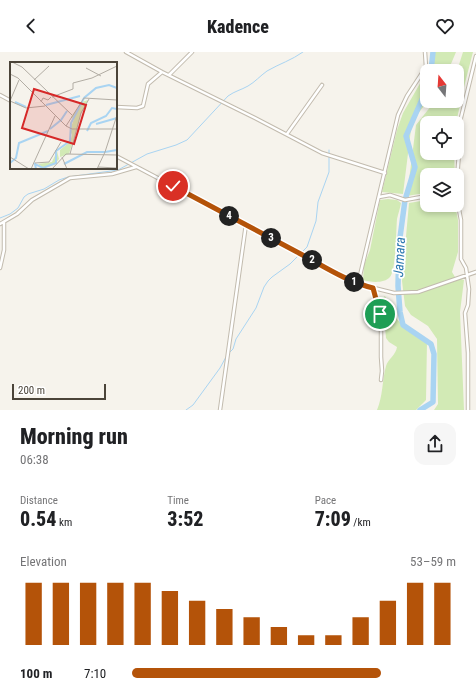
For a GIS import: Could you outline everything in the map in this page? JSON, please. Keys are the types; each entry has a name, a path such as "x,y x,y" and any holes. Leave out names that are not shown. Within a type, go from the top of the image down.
{"street":[{"path":"126,52 162,72 322,153 385,173"},
{"path":"169,75 192,52"},
{"path":"358,284 398,115 407,96 426,67 425,52"},
{"path":"461,116 476,56"},
{"path":"117,107 137,108 143,106 148,84 162,72"},
{"path":"287,134 322,85"},
{"path":"0,95 10,100"},
{"path":"117,157 358,284 394,293 418,292 476,272"},
{"path":"0,224 17,214 32,200 70,178 112,174 136,167"},
{"path":"379,197 390,195 405,200 420,197"},
{"path":"459,212 461,220 461,260 466,268 467,274 468,304 465,313 468,353 468,410"},
{"path":"0,268 4,250 4,222"},
{"path":"220,410 246,224"},
{"path":"373,288 380,314 381,380"}],"green space":[{"path":"434,52 456,52 451,64 429,64"},
{"path":"463,52 473,52 464,87 464,64 459,64"},
{"path":"420,83 420,108 422,108 412,121 403,194 382,192 397,130 403,113"},
{"path":"429,108 459,108 458,116 423,116"},
{"path":"420,120 420,160 454,160 455,168 420,168 420,194 407,196 416,125"},
{"path":"380,200 397,200 401,203 397,219 395,259 392,273 390,277 381,282 363,280 364,265 370,250"},
{"path":"420,201 420,212 456,212 458,220 458,252 452,272 455,277 464,280 460,312 464,410 434,410 438,404 437,339 428,326 411,315 405,306 402,281 409,203"},
{"path":"385,296 391,311 398,320 412,332 427,341 426,400 416,410 377,410 386,366 397,347 386,338 384,317 380,299"}],"waterway":[{"path":"0,218 10,214 18,208 24,197 28,194 44,189 59,180 68,177 118,170 147,154 187,140 228,96 251,84 267,71 303,52"},
{"name":"Jamara","path":"432,64 433,52"},
{"name":"Jamara","path":"420,104 406,136 415,167 405,200 399,245 398,286 400,312 403,325 431,344 434,354 433,402 420,410"},
{"path":"228,354 233,349 236,339 256,308 264,287 268,281 290,264 307,247 316,221 318,202 329,172 329,150"},
{"path":"186,410 193,405 220,368 226,357"}],"route":[{"path":"173,186 302,254 331,271 358,284 373,288 380,314"}]}
